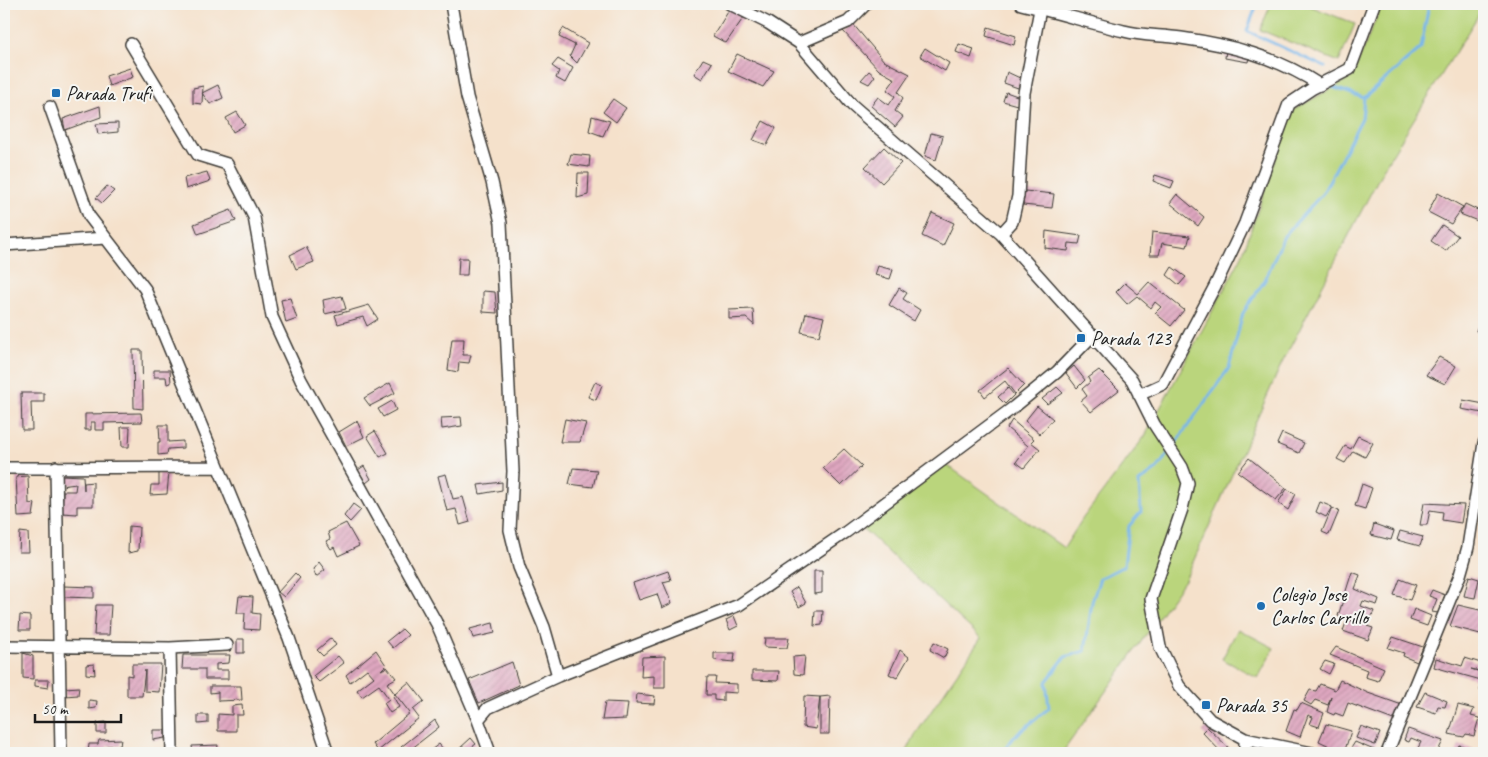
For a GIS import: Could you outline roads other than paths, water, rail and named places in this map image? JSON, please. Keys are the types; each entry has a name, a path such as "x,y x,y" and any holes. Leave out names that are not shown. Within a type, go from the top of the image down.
{"street":[{"path":"451,4 468,97 492,182 500,223 513,470 510,530 519,567 544,627 558,676"},
{"path":"730,4 768,23 800,43 852,105 1001,234 1132,380 1154,424 1182,467 1188,483 1182,509 1151,599 1160,647 1179,686 1210,720 1245,739 1312,753"},
{"path":"800,43 848,22 866,4"},
{"path":"1021,4 1040,6 1126,32 1182,38 1263,55 1301,73 1320,85"},
{"path":"1139,396 1163,384 1215,286 1245,222 1289,104 1350,69 1374,4"},
{"path":"1001,234 1012,222 1018,196 1024,93 1040,6"},
{"path":"130,44 198,155 227,164 254,217 272,317 301,380 437,624 490,753"},
{"path":"50,107 89,216 145,289 216,467 289,638 328,753"},
{"path":"4,245 106,238"},
{"path":"478,720 488,708 558,676 739,605 846,532 1014,407 1057,372 1093,335"},
{"path":"1386,753 1460,575 1468,547 1484,443"},
{"path":"56,467 61,753"},
{"path":"4,468 216,467"},
{"path":"4,646 170,648 227,645"},
{"path":"170,648 172,753"},
{"path":"1245,739 1245,753"}],"waterway":[{"path":"1257,4 1247,31 1325,67"},
{"path":"1173,447 1229,368 1243,313 1265,280 1284,236 1323,193 1362,118 1364,98 1421,48 1429,4"},
{"path":"1332,87 1364,98"},
{"path":"1002,753 1015,736 1049,708 1046,682 1065,657 1085,651 1092,602 1100,578 1124,566 1129,526 1141,512 1139,482 1157,469 1169,452"}],"place":[{"name":"Parada Trufi","path":"56,93"},
{"name":"Parada 123","path":"1081,338"},
{"name":"Colegio Jose Carlos Carrillo","path":"1261,606"},
{"name":"Parada 35","path":"1206,705"}]}
